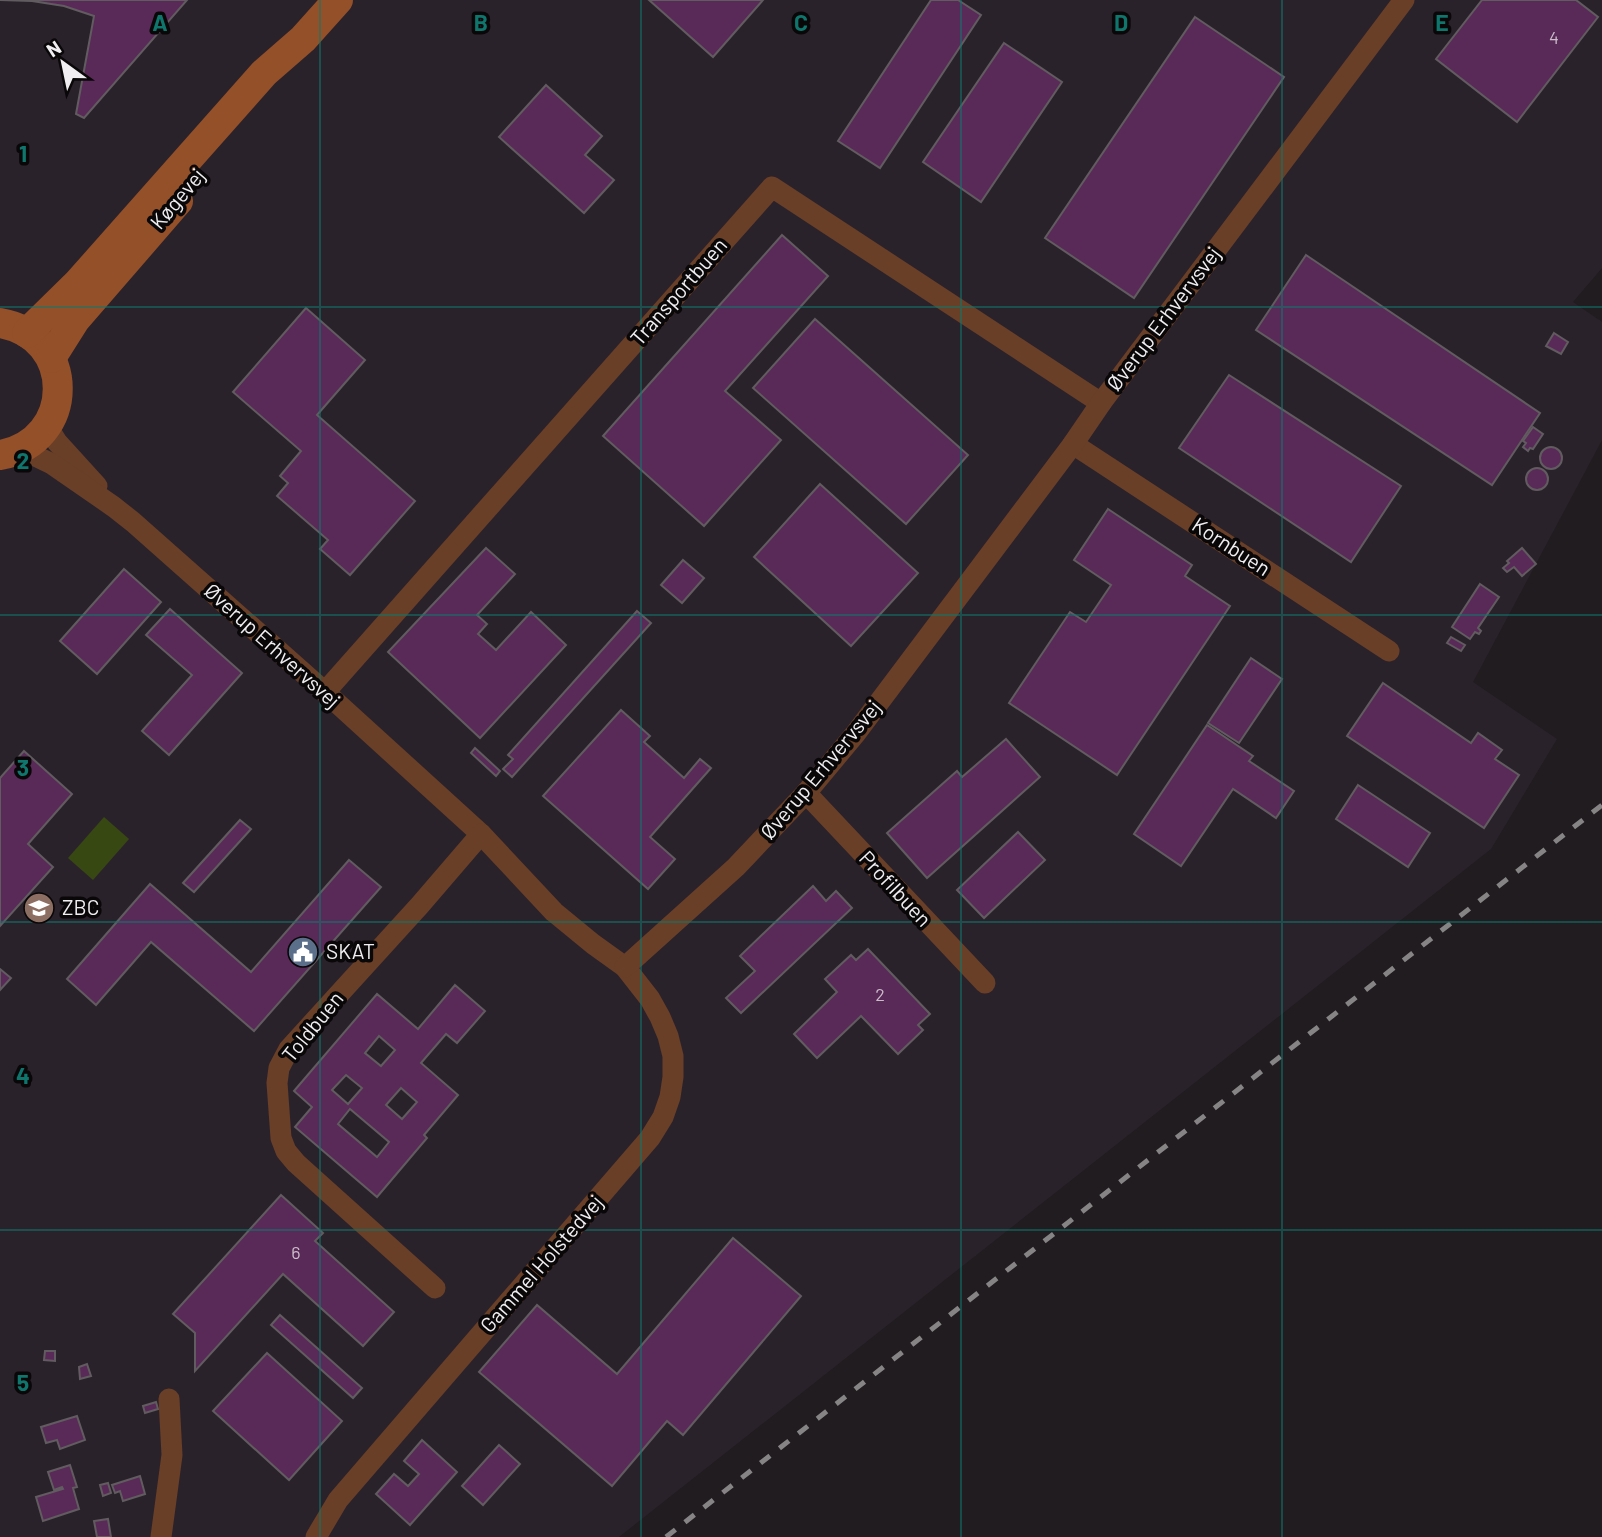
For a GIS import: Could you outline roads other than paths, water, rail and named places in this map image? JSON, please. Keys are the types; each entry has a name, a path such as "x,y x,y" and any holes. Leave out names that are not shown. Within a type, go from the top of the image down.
{"street":[{"name":"Køgevej","path":"14,328 78,283 264,73 303,39 338,0"},
{"name":"Øverup Erhvervsvej","path":"10,452 52,464 114,507 325,692 481,834 554,912 625,967 736,867 806,793 856,733 1404,0"},
{"name":"Køgevej","path":"51,358 75,320 277,78 303,39"},
{"name":"Transportbuen","path":"325,692 772,187 1101,403"},
{"path":"10,452 36,439 47,426 58,400 56,372 45,348 14,328"},
{"name":"Øverup Erhvervsvej","path":"47,426 57,442 114,507"},
{"name":"Kornbuen","path":"1073,444 1389,651"},
{"name":"Profilbuen","path":"806,793 985,983"},
{"name":"Toldbuen","path":"435,1288 286,1151 281,1138 277,1083 279,1068 289,1049 481,834"},
{"name":"Gammel Holstedvej","path":"316,1537 338,1500 650,1138 663,1117 673,1077 673,1056 668,1036 650,999 625,967"},
{"path":"161,1537 172,1455 169,1399"}],"railway":[{"path":"666,1537 1602,805"}],"place":[{"name":"ZBC","path":"39,908"},
{"name":"SKAT","path":"303,952"}]}
